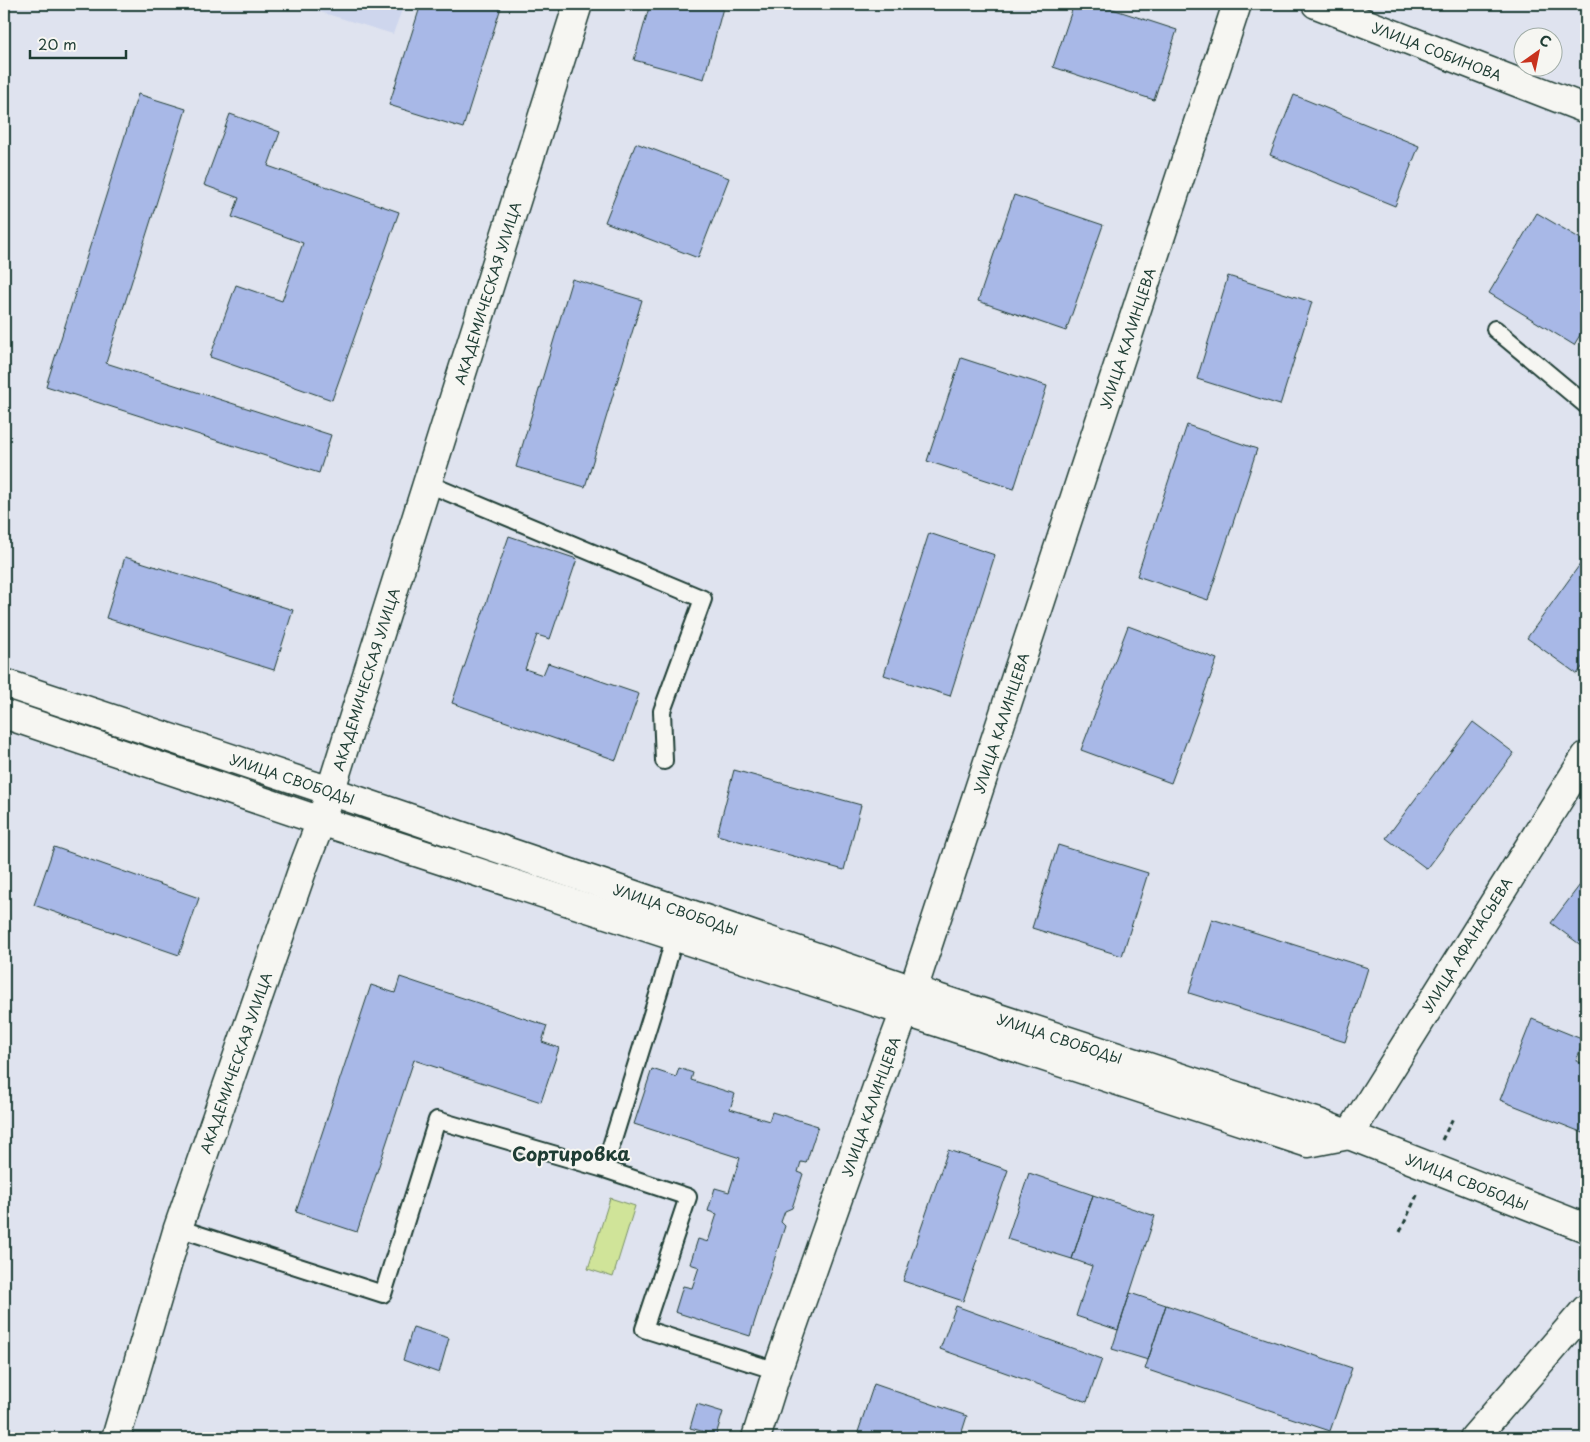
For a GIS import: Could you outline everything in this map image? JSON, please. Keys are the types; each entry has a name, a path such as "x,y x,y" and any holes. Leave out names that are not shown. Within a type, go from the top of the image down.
{"street":[{"name":"АКАДЕМИЧЕСКАЯ УЛИЦА","path":"116,1438 178,1228 321,821 578,4"},
{"name":"УЛИЦА КАЛИНЦЕВА","path":"756,1438 777,1370 886,1059 909,1001 1237,4"},
{"name":"УЛИЦА СОБИНОВА","path":"1316,4 1586,109"},
{"name":"УЛИЦА СВОБОДЫ","path":"4,683 330,791 909,1001"},
{"name":"УЛИЦА СВОБОДЫ","path":"4,714 321,821 675,935 909,1001 1316,1122 1586,1228"},
{"name":"УЛИЦА АФАНАСЬЕВА","path":"1349,1135 1586,756"},
{"path":"1474,1438 1586,1309"}],"lane":[{"path":"1495,329 1586,405"},
{"path":"426,483 702,599 662,711 664,761"},
{"path":"604,1169 675,935"},
{"path":"178,1228 383,1294 437,1120 688,1196 644,1330 777,1370"}],"shaded area":[{"path":"294,4 404,4 393,34"}],"green space":[{"path":"610,1198 635,1206 613,1277 588,1269"}],"building":[{"path":"421,4 502,4 463,128 389,105"},
{"path":"650,4 724,4 704,79 634,60"},
{"path":"1074,4 1097,4 1177,30 1154,100 1053,67"},
{"path":"138,94 186,109 106,363 331,435 319,473 46,386"},
{"path":"1294,95 1419,146 1395,206 1270,155"},
{"path":"230,114 280,132 268,166 399,212 332,400 210,357 236,285 282,301 303,243 232,217 239,198 204,185"},
{"path":"636,143 729,178 698,258 605,222"},
{"path":"1014,195 1103,225 1066,331 978,301"},
{"path":"1537,213 1586,242 1586,325 1574,345 1489,293"},
{"path":"1228,276 1312,302 1280,405 1197,379"},
{"path":"572,279 642,300 585,487 516,467"},
{"path":"961,358 1047,386 1014,489 927,461"},
{"path":"1187,425 1257,449 1208,600 1137,576"},
{"path":"929,533 995,555 950,696 884,675"},
{"path":"509,536 577,559 550,639 537,635 525,669 543,675 548,663 639,694 616,760 452,703"},
{"path":"1586,556 1586,662 1577,674 1527,638"},
{"path":"125,557 293,610 274,670 106,618"},
{"path":"1128,626 1217,659 1171,783 1081,750"},
{"path":"1473,722 1514,753 1427,869 1386,838"},
{"path":"734,770 861,805 844,870 717,835"},
{"path":"1058,845 1148,873 1122,956 1032,928"},
{"path":"54,847 199,898 179,955 34,905"},
{"path":"1586,877 1586,949 1551,923"},
{"path":"1212,919 1368,968 1345,1042 1189,993"},
{"path":"400,977 547,1026 542,1042 559,1048 541,1102 414,1060 357,1232 296,1212 371,985 395,993"},
{"path":"1532,1019 1584,1040 1576,1061 1586,1065 1586,1134 1500,1100"},
{"path":"679,1068 693,1073 691,1080 735,1094 730,1109 769,1121 772,1112 818,1126 806,1163 801,1162 798,1172 803,1174 792,1208 785,1211 781,1222 785,1226 750,1336 675,1312 683,1286 692,1288 699,1267 690,1264 698,1239 708,1242 717,1214 708,1211 715,1188 729,1192 740,1158 634,1124 652,1069 676,1077"},
{"path":"948,1150 1008,1170 963,1301 903,1281"},
{"path":"1029,1173 1093,1195 1072,1259 1007,1239"},
{"path":"1093,1195 1155,1216 1118,1330 1076,1316 1092,1266 1072,1259"},
{"path":"1130,1293 1166,1305 1148,1360 1112,1349"},
{"path":"1166,1305 1352,1368 1330,1431 1145,1369"},
{"path":"956,1306 1102,1359 1087,1402 940,1349"},
{"path":"413,1327 449,1338 439,1373 403,1360"},
{"path":"874,1384 967,1416 960,1438 856,1438"},
{"path":"697,1404 723,1412 716,1435 690,1428"},
{"path":"1586,1429 1586,1438 1577,1438"}],"district":[{"name":"Сортировка","path":"571,1153"}]}
